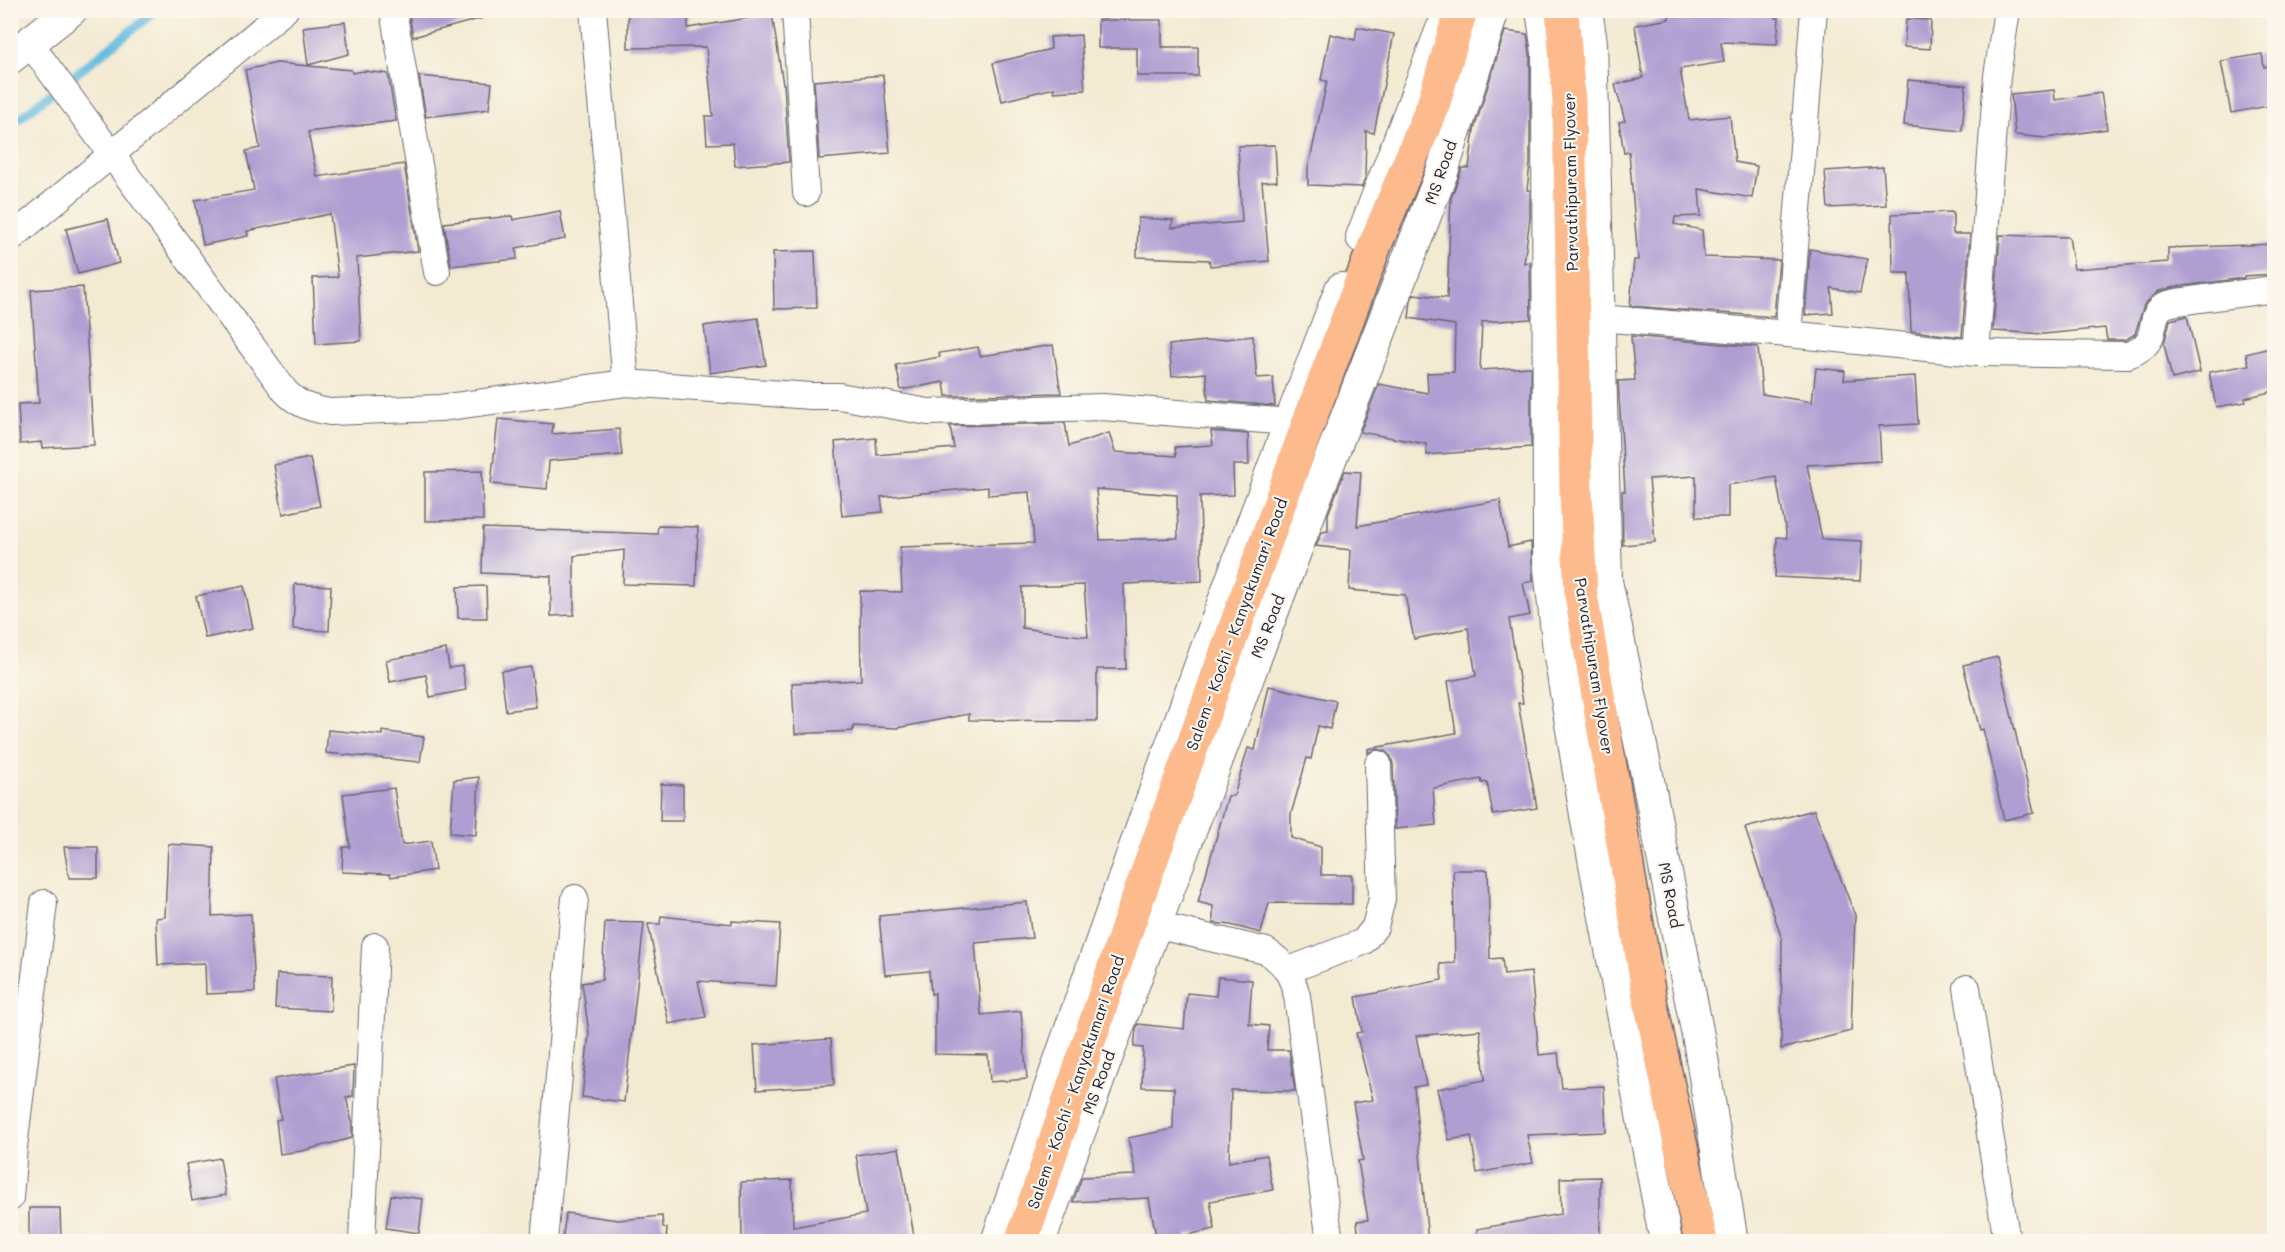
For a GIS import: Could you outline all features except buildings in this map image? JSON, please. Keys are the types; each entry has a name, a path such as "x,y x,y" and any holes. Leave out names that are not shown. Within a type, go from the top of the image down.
{"highway":[{"name":"Salem - Kochi - Kanyakumari Road","path":"1021,1242 1142,886 1311,417 1375,245 1432,105 1461,10"},
{"name":"Parvathipuram Flyover","path":"1562,10 1569,102 1576,483 1581,595 1650,996 1701,1242"}],"street":[{"path":"71,10 20,50 49,71 285,391 312,409 330,412 440,408 626,382 811,396 839,396 928,412 1102,407 1290,422"},
{"path":"10,239 285,10"},
{"path":"393,10 437,272"},
{"path":"593,10 626,382"},
{"path":"795,10 806,193"},
{"path":"997,1242 1103,933 1290,422 1444,23 1447,10"},
{"name":"MS Road","path":"1039,1242 1314,501 1442,172 1493,10"},
{"path":"1542,10 1548,52 1548,560 1559,650 1587,821 1666,1242"},
{"name":"MS Road","path":"1586,10 1591,43 1606,581 1700,1046 1732,1242"},
{"path":"1788,334 1814,10"},
{"path":"1976,353 1997,76 2007,10"},
{"path":"1599,318 1976,353 2128,355 2141,350 2150,339 2163,306 2177,302 2274,289"},
{"path":"1288,970 1363,942 1375,927 1382,899 1378,764"},
{"path":"544,1242 575,898"},
{"path":"10,1198 14,1147 44,903"},
{"path":"1155,925 1266,951 1279,959 1288,970 1297,996 1330,1242"},
{"path":"362,1242 375,946"},
{"path":"1967,988 2007,1242"}],"waterway":[{"path":"10,126 157,10"}]}
